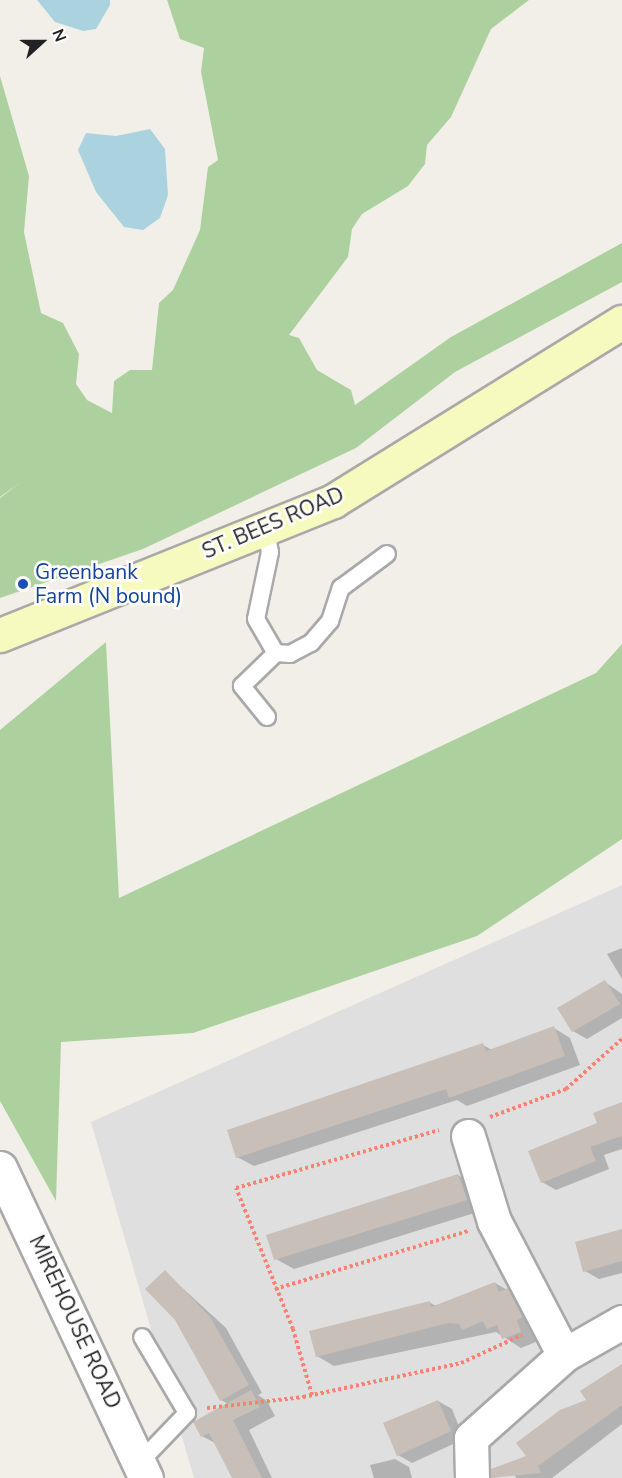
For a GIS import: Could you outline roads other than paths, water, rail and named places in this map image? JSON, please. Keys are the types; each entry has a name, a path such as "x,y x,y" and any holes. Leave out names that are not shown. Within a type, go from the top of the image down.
{"main road":[{"name":"ST. BEES ROAD","path":"0,635 333,501 622,322"}],"street":[{"path":"468,1136 494,1221 564,1355"},
{"name":"MIREHOUSE ROAD","path":"0,1168 143,1470"},
{"path":"472,1478 471,1438 564,1355 622,1322"}],"lane":[{"path":"266,528 270,552 256,619 276,653"},
{"path":"267,717 242,686 276,653 290,654 311,643 330,621 341,588 387,554"},
{"path":"142,1337 184,1404 185,1417 143,1470"}],"water":[{"path":"37,0 110,0 110,5 96,29 83,31 55,22"},
{"path":"150,129 165,149 168,195 160,218 143,230 124,227 96,192 78,150 86,133 116,136"}],"place":[{"name":"Greenbank Farm (N bound)","path":"23,584"}]}
